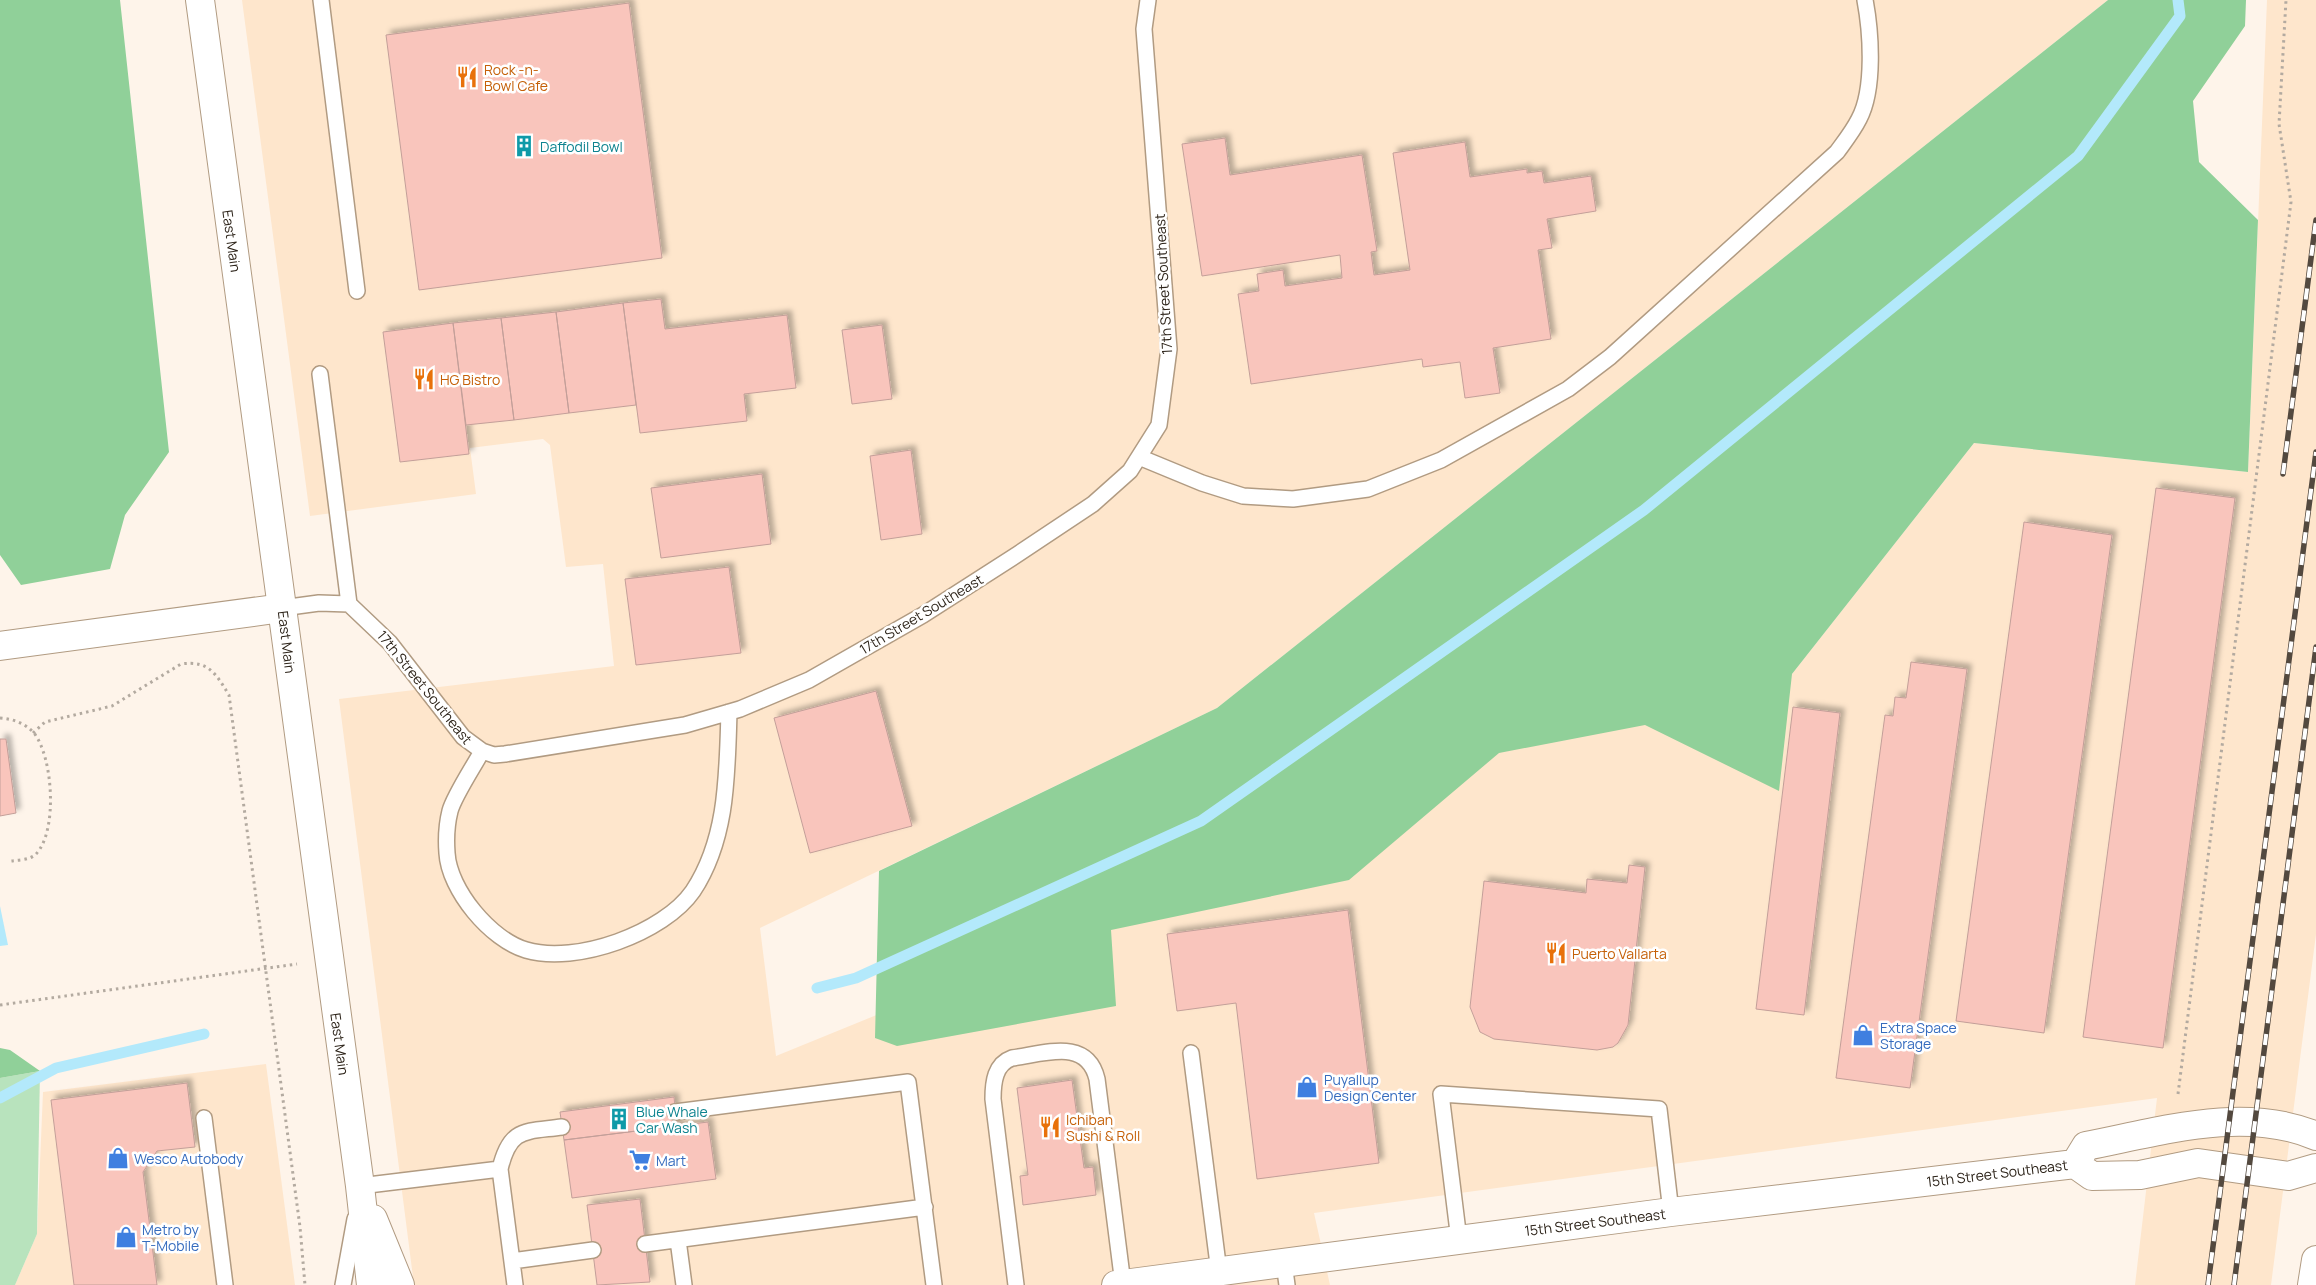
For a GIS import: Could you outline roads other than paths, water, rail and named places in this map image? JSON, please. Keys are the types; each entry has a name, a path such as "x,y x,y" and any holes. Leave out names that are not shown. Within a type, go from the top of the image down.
{"street":[{"name":"East Main","path":"200,0 360,1186 371,1285"},
{"path":"0,646 282,608"},
{"name":"15th Street Southeast","path":"2075,1164 2086,1146 2223,1122 2294,1126 2316,1136"},
{"name":"15th Street Southeast","path":"1119,1285 1219,1272 1285,1274 1459,1240 1671,1212 2075,1164 2092,1176 2140,1175 2198,1163 2288,1176 2316,1168"},
{"path":"360,1186 400,1285"},
{"path":"2312,1285 2316,1260"}],"lane":[{"path":"321,0 356,291"},
{"name":"17th Street Southeast","path":"349,604 378,629 396,650 463,738 482,751 494,755 524,751 685,725 729,712 809,680 924,616 1093,504 1130,471 1159,425 1169,349 1144,29 1148,0"},
{"path":"1139,457 1202,483 1243,496 1293,499 1368,489 1441,460 1568,389 1610,357 1838,152 1860,118 1870,76 1869,21 1865,0"},
{"path":"282,608 319,603 349,604 320,374"},
{"path":"482,751 450,810 447,854 459,892 500,939 527,951 563,954 619,942 666,918 692,891 713,851 726,791 729,712"},
{"path":"1016,1285 993,1099 996,1072 1004,1061 1012,1058 1075,1051 1086,1058 1094,1068 1097,1079 1119,1285"},
{"path":"1192,1053 1219,1272"},
{"path":"676,1112 908,1082 934,1285"},
{"path":"1459,1240 1441,1094 1659,1109 1671,1212"},
{"path":"204,1118 224,1285"},
{"path":"515,1285 500,1168 505,1150 513,1138 528,1132 562,1127"},
{"path":"343,1285 360,1186 500,1168"},
{"path":"645,1244 925,1207"},
{"path":"678,1240 684,1285"},
{"path":"512,1261 593,1250"}],"water":[{"path":"0,906 8,945 0,946"}],"waterway":[{"path":"817,988 856,978 1201,821 1644,510 2078,156 2180,16 2178,0"},
{"path":"0,1098 56,1068 204,1034"}],"railway":[{"path":"2283,474 2316,220"},
{"path":"2208,1285 2316,452"},
{"path":"2234,1285 2316,647"}],"place":[{"name":"Rock -n- Bowl Cafe","path":"467,77"},
{"name":"Daffodil Bowl","path":"524,146"},
{"name":"HG Bistro","path":"424,379"},
{"name":"Puerto Vallarta","path":"1556,953"},
{"name":"Extra Space Storage","path":"1863,1035"},
{"name":"Puyallup Design Center","path":"1307,1087"},
{"name":"Blue Whale Car Wash","path":"619,1119"},
{"name":"Ichiban Sushi & Roll","path":"1050,1127"},
{"name":"Wesco Autobody","path":"118,1158"},
{"name":"Mart","path":"640,1160"},
{"name":"Metro by T-Mobile","path":"126,1237"}]}
